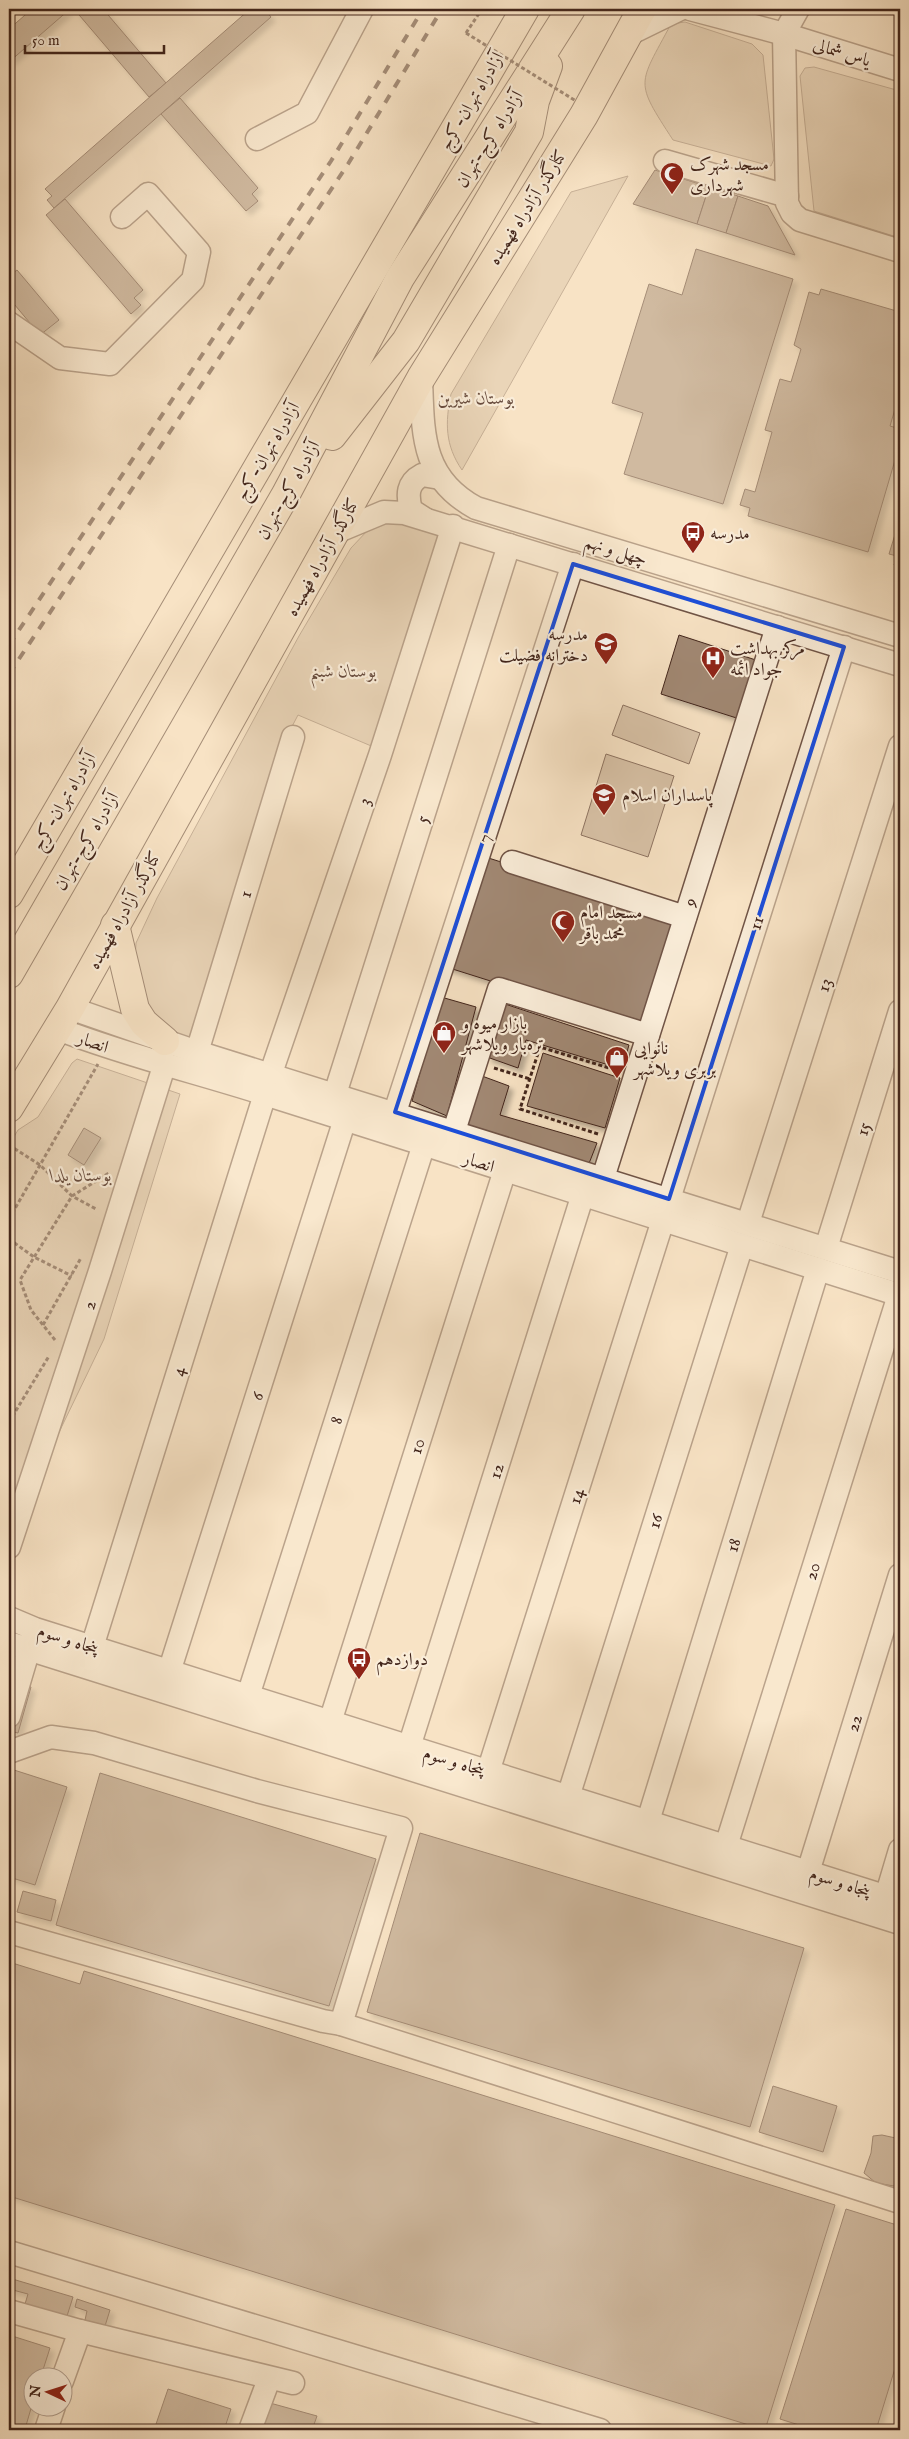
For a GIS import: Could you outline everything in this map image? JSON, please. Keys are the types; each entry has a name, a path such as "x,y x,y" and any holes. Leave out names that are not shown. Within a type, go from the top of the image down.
{"main road":[{"name":"آزادراه تهران-کرج","path":"9,894 525,9"},
{"name":"کنارگذر آزادراه فهمیده","path":"9,1108 64,1019 421,378 584,115 642,9"},
{"name":"آزادراه کرج-تهران","path":"9,974 286,494 400,278 570,10"},
{"path":"286,494 406,341 529,132 535,101 570,10"},
{"path":"115,925 135,1008 144,1024 165,1052"}],"street":[{"path":"257,139 307,114 362,9"},
{"path":"627,35 680,9"},
{"name":"یاس شمالی","path":"690,9 784,34 900,70"},
{"path":"798,9 784,34 787,203 792,213 800,220 900,251"},
{"path":"665,161 787,196"},
{"path":"9,323 60,358 110,364 193,280 199,252 148,194 122,217"},
{"name":"چهل و نهم","path":"421,378 423,434 432,465 450,490 476,508 900,636"},
{"path":"425,519 411,510 408,493 410,484 422,475 440,478"},
{"name":"چهل و نهم","path":"336,532 384,512 404,513 453,526 900,665"},
{"name":"3","path":"268,1084 380,755 453,526"},
{"name":"5","path":"335,1094 510,545"},
{"name":"7","path":"395,1112 573,564"},
{"name":"9","path":"603,1178 777,627"},
{"name":"11","path":"669,1198 844,647"},
{"name":"1","path":"197,1052 293,737"},
{"name":"13","path":"748,1223 900,746"},
{"path":"512,862 685,917"},
{"path":"454,1131 499,989 648,1035"},
{"name":"15","path":"826,1248 900,1011"},
{"name":"انصار","path":"64,1019 107,1048 197,1052 345,1120 899,1295"},
{"name":"انصار","path":"64,1019 268,1084 335,1094 395,1112 900,1272"},
{"name":"2","path":"9,1547 100,1271 165,1052"},
{"name":"4","path":"92,1647 268,1084"},
{"name":"6","path":"169,1672 345,1120"},
{"name":"8","path":"248,1696 424,1144"},
{"name":"10","path":"330,1722 505,1170"},
{"name":"12","path":"409,1747 583,1194"},
{"name":"14","path":"488,1772 663,1220"},
{"name":"16","path":"568,1797 742,1245"},
{"name":"18","path":"648,1822 818,1270"},
{"name":"20","path":"726,1846 899,1295"},
{"name":"22","path":"808,1872 900,1575"},
{"name":"پنجاه و سوم","path":"9,1618 24,1641 900,1923"},
{"path":"9,1716 24,1641"},
{"name":"پنجاه و سوم","path":"24,1641 92,1647 893,1899"},
{"path":"9,1752 51,1737 94,1743 257,1791 401,1828 342,2024"},
{"path":"893,1899 900,1850"},
{"path":"9,1932 323,2022 342,2024 900,2202"},
{"path":"9,2252 599,2430"},
{"path":"9,2311 293,2384"},
{"path":"68,2366 80,2330"},
{"path":"250,2430 269,2379"},
{"path":"46,2430 51,2416"}],"path":[{"path":"482,9 466,33 576,101"},
{"path":"615,1139 520,1109 540,1047 635,1076"},
{"path":"9,1218 107,1048"},
{"path":"476,1062 530,1079"},
{"path":"9,1145 40,1165 72,1196 96,1209"},
{"path":"57,1342 31,1310 20,1280 72,1196 112,1172"},
{"path":"97,1219 96,1209 101,1201"},
{"path":"9,1239 34,1257 71,1277 100,1271"},
{"path":"43,1325 85,1253"},
{"path":"9,1422 52,1350"}],"highlighted area":[{"path":"573,564 844,647 669,1199 395,1112"}],"green space":[{"path":"685,22 752,44 763,55 774,159 771,166 673,140 660,120 647,93 645,83 647,72 671,24"},
{"path":"814,67 900,91 900,238 814,211 800,76 805,68"},
{"name":"بوستان شیرین","path":"628,176 462,470 456,461 449,443 447,424 451,394 571,192"},
{"name":"بوستان شبنم","path":"392,521 443,530 376,748 298,715 284,742 193,1044 152,1018 135,959 136,943 157,898 299,636 351,548 368,530"},
{"path":"623,705 700,733 689,764 612,735"},
{"path":"606,754 674,776 648,857 581,835"},
{"name":"بوستان یلدا","path":"77,1059 180,1094 104,1339 9,1536 9,1145 18,1130 38,1117 72,1063"}],"building":[{"path":"32,9 70,9 9,62 9,29"},
{"path":"74,9 103,9 166,83 149,97"},
{"path":"250,9 264,9 271,17 54,208 47,200 52,196 45,189"},
{"path":"180,98 258,188 252,194 258,201 246,211 161,114"},
{"name":"مسجد شهرک شهرداری","path":"655,170 709,187 697,224 633,204"},
{"path":"709,187 738,196 726,233 697,224"},
{"path":"738,196 768,206 795,255 726,233"},
{"path":"65,199 143,290 134,298 141,305 131,314 46,215"},
{"path":"696,249 793,279 723,504 624,474 643,413 612,403 649,284 682,295"},
{"path":"17,270 59,320 40,335 9,298 9,276"},
{"path":"821,289 900,312 900,392 890,426 900,429 900,443 868,552 748,516 750,508 740,505 745,489 755,492 772,432 765,430 780,379 791,382 801,349 794,345 809,292 819,295"},
{"path":"900,518 900,567 894,565 897,556 889,554"},
{"name":"مرکز بهداشت جواد ائمه","path":"679,635 765,663 746,721 661,694"},
{"name":"مسجد امام محمد باقر","path":"479,855 684,920 649,1031 443,966"},
{"name":"بازار میوه و تره‌بار ویلاشهر","path":"441,997 476,1007 447,1116 412,1101"},
{"path":"505,1004 629,1045 622,1069 526,1040 518,1068 487,1057"},
{"path":"543,1053 620,1078 605,1128 527,1106"},
{"path":"482,1076 509,1086 500,1115 597,1143 588,1166 466,1129"},
{"path":"84,1128 101,1138 84,1165 68,1155"},
{"path":"9,1680 31,1687 18,1733 9,1731"},
{"path":"14,1770 67,1787 35,1885 9,1877 9,1787"},
{"path":"100,1773 376,1859 329,2006 56,1925"},
{"path":"420,1833 804,1948 750,2127 367,2012"},
{"path":"23,1891 56,1900 51,1921 17,1912"},
{"path":"9,1962 80,1984 84,1971 835,2205 765,2430 9,2196"},
{"path":"900,2074 900,2093 895,2091"},
{"path":"773,2086 837,2106 823,2152 759,2132"},
{"path":"882,2135 900,2139 900,2187 876,2183 864,2173 871,2153 873,2136"},
{"path":"846,2209 900,2226 900,2352 876,2430 815,2430 780,2419"},
{"path":"9,2278 73,2297 67,2316 25,2304 28,2294 9,2289"},
{"path":"77,2299 110,2310 105,2326 85,2320 87,2311 75,2307"},
{"path":"9,2335 50,2348 44,2366 22,2366 22,2416 29,2416 25,2429 9,2424"},
{"path":"168,2389 231,2409 224,2430 154,2430"},
{"path":"270,2403 317,2416 312,2430 261,2430"}],"railway":[{"path":"9,645 331,161 423,9"},
{"path":"9,674 348,164 442,9"}],"place":[{"name":"مسجد شهرک شهرداری","path":"672,195"},
{"name":"مدرسه","path":"693,554"},
{"name":"مدرسه دخترانه فضیلت","path":"606,665"},
{"name":"مرکز بهداشت جواد ائمه","path":"713,679"},
{"name":"پاسداران اسلام","path":"604,816"},
{"name":"مسجد امام محمد باقر","path":"563,943"},
{"name":"بازار میوه و تره‌بار ویلاشهر","path":"444,1054"},
{"name":"نانوایی بربری ویلاشهر","path":"617,1079"},
{"name":"دوازدهم","path":"359,1680"}]}
